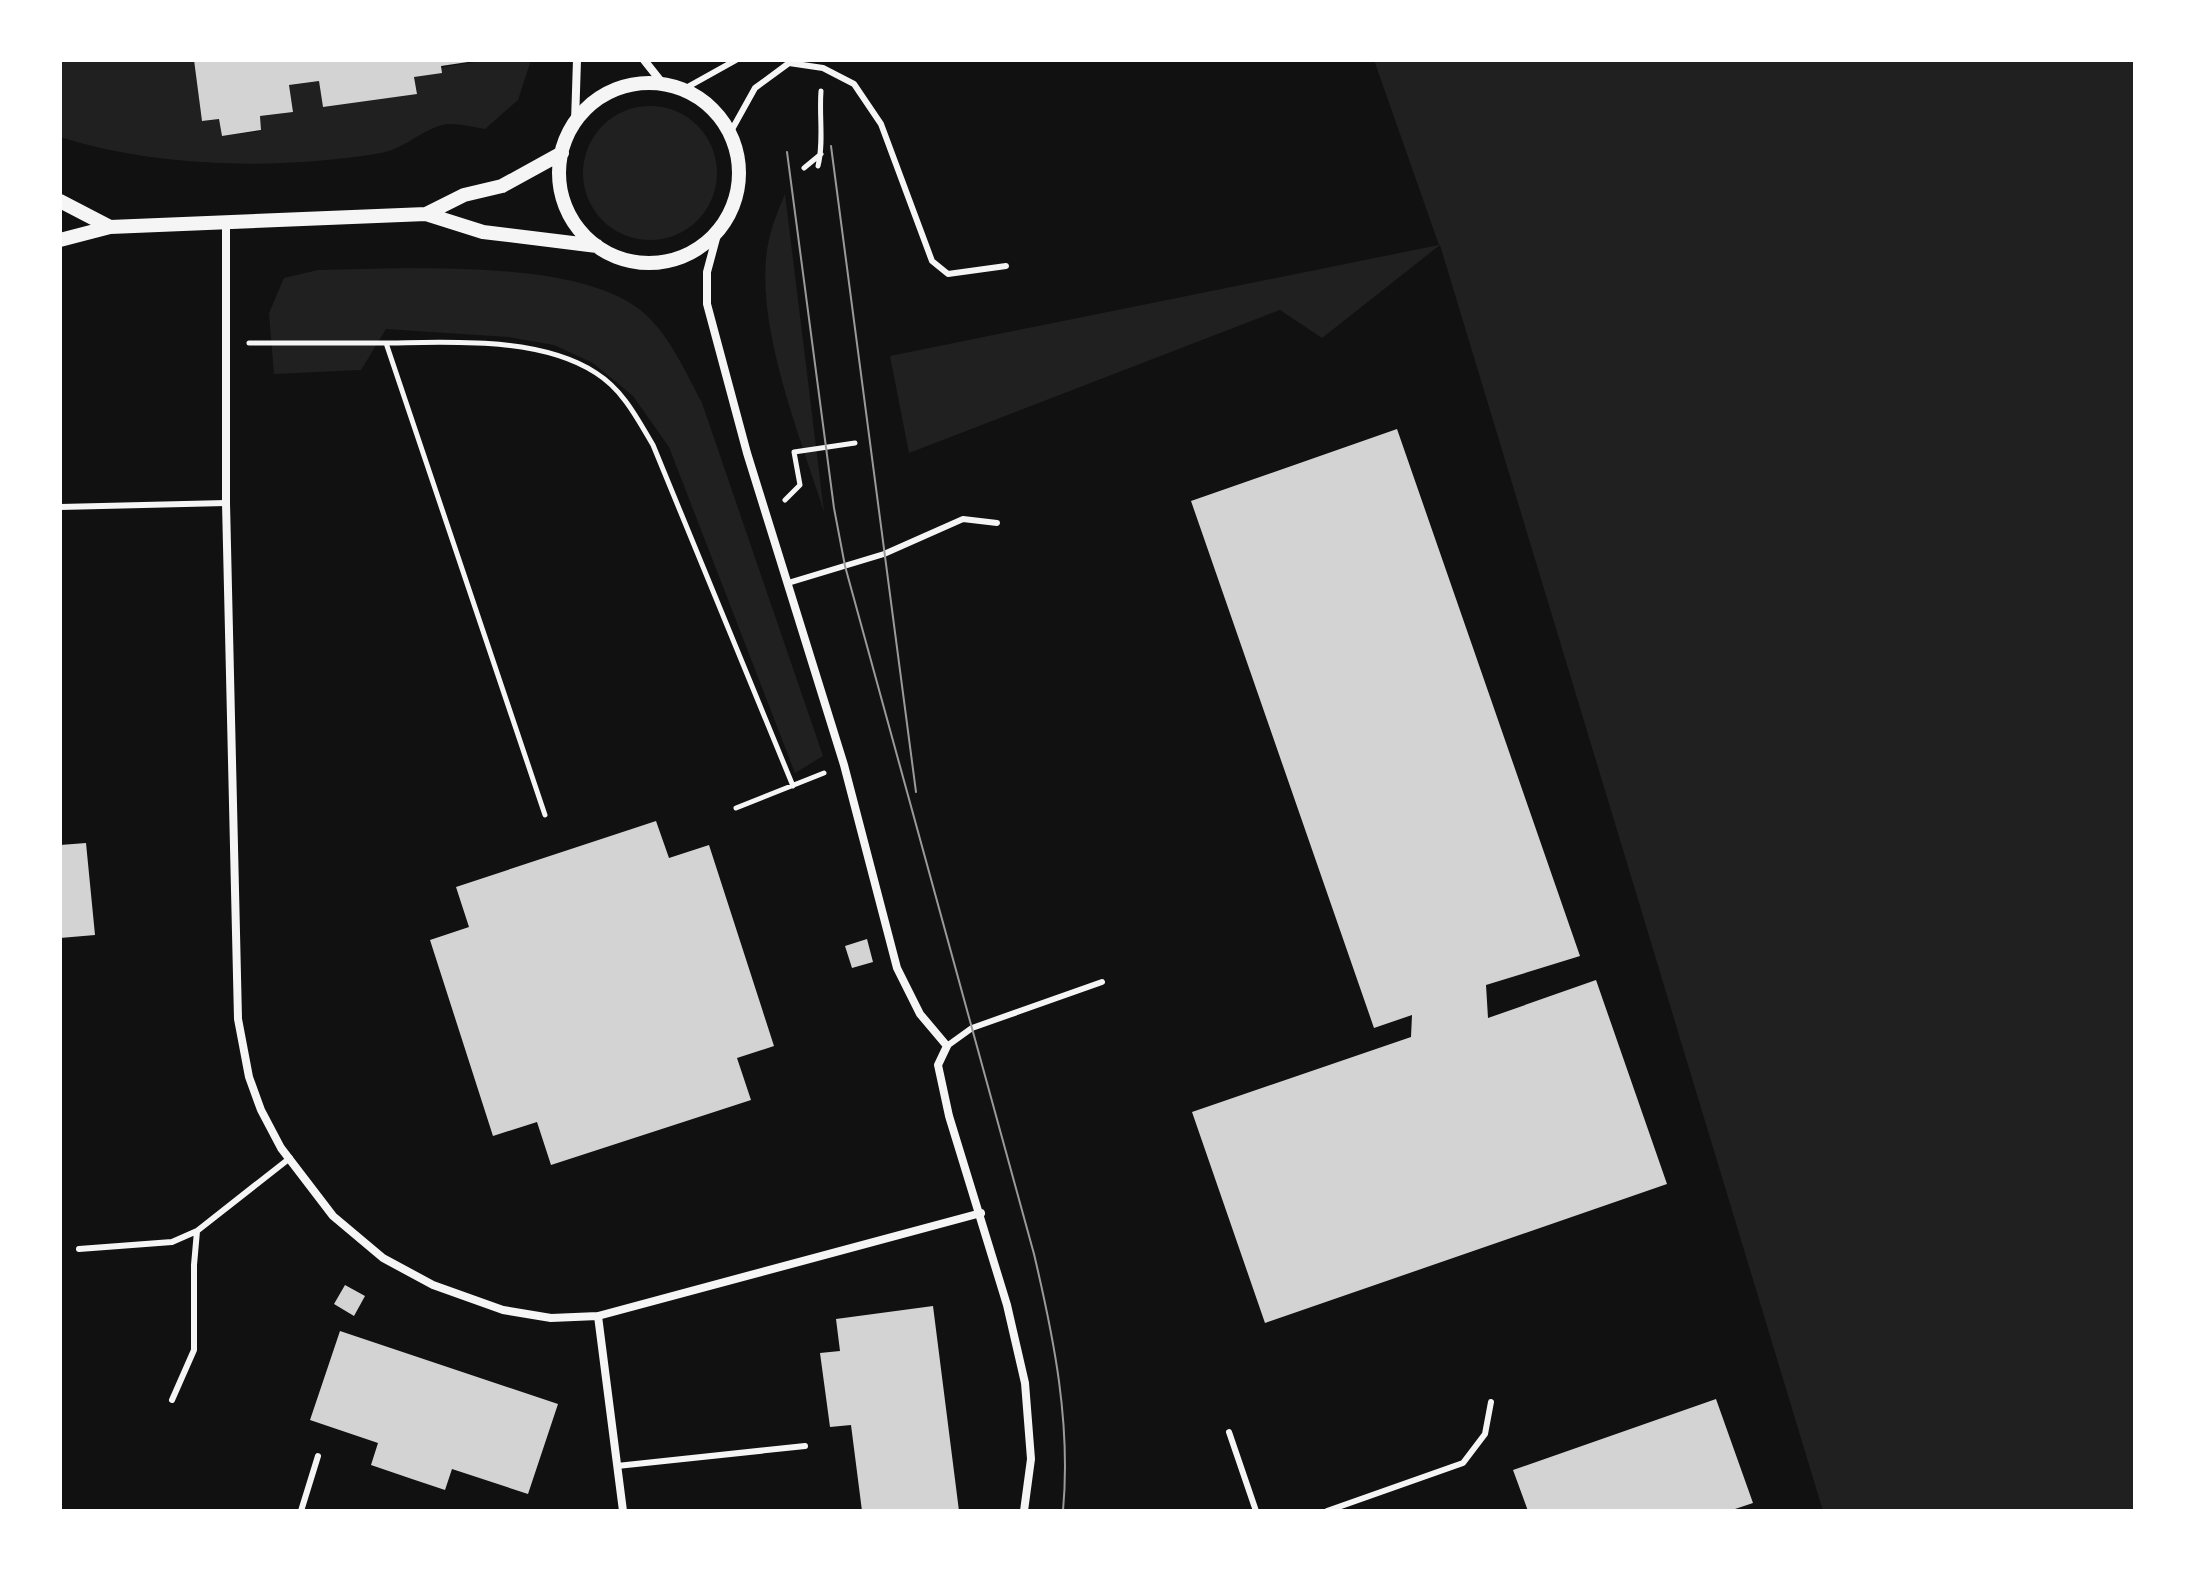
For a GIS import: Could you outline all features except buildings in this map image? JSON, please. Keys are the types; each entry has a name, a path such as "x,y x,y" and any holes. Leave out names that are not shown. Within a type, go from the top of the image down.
{"street":[{"path":"575,122 577,60"},
{"path":"644,60 663,84"},
{"path":"718,231 692,252 660,263 627,261 597,246 578,228 565,205 559,179 562,153 575,122 592,103 614,90 638,83 663,84 684,89 711,107 730,133 738,158 739,184 732,209 718,231 707,272 707,304 754,478 844,765 897,968 920,1014 947,1046 938,1065 949,1116 981,1213 1025,1383 1031,1459 1024,1511"},
{"path":"426,214 464,195 502,186 562,153"},
{"path":"60,201 110,227"},
{"path":"60,240 110,227 426,214 483,232 597,246"},
{"path":"226,223 226,503 238,1019 249,1077 261,1110 281,1148 333,1216 383,1258 433,1285 503,1310 551,1318 598,1316 981,1213"},
{"path":"598,1316 623,1511"}],"lane":[{"path":"684,89 736,60"},
{"path":"730,133 755,88 789,63 823,68 854,84 881,124 932,261 948,274 1006,266"},
{"path":"60,507 226,503"},
{"path":"788,583 884,554 963,519 997,523"},
{"path":"947,1046 972,1028 1102,982"},
{"path":"79,1249 172,1242 197,1231 290,1158"},
{"path":"172,1400 194,1350 197,1231"},
{"path":"1327,1511 1463,1463 1485,1434 1491,1402"},
{"path":"1229,1432 1256,1511"},
{"path":"617,1466 805,1446"},
{"path":"301,1511 318,1456"}],"path":[{"path":"818,166 823,68"},
{"path":"804,168 821,154"},
{"path":"224,343 517,346 559,356 596,373 629,403 653,445 793,786"},
{"path":"386,343 545,815"},
{"path":"768,518 800,485 794,452 855,443"},
{"path":"736,808 844,765"}],"shaded area":[{"path":"60,60 194,60 202,121 219,119 222,136 261,131 260,116 293,112 289,85 319,81 323,107 417,93 414,77 443,68 486,61 531,60 518,100 485,129 447,124 381,153 261,164 137,155 60,137"},
{"path":"1374,60 2135,60 2135,1511 1823,1511 1440,245 1322,338 1280,310 909,453 890,356 1439,245"},
{"path":"650,106 676,111 697,126 712,147 717,173 712,199 697,220 676,235 650,240 624,235 603,220 588,199 583,173 588,147 603,126 624,111"},
{"path":"785,194 824,512 784,387 769,321 767,250"},
{"path":"408,268 499,271 566,280 597,288 624,300 655,324 677,356 702,403 823,756 795,773 669,447 633,396 593,363 554,345 508,337 386,329 361,370 274,374 269,313 284,278 318,270"}],"tram line":[{"path":"831,146 916,792"},
{"path":"787,152 834,508 845,566 1034,1254 1063,1413 1063,1511"}]}
